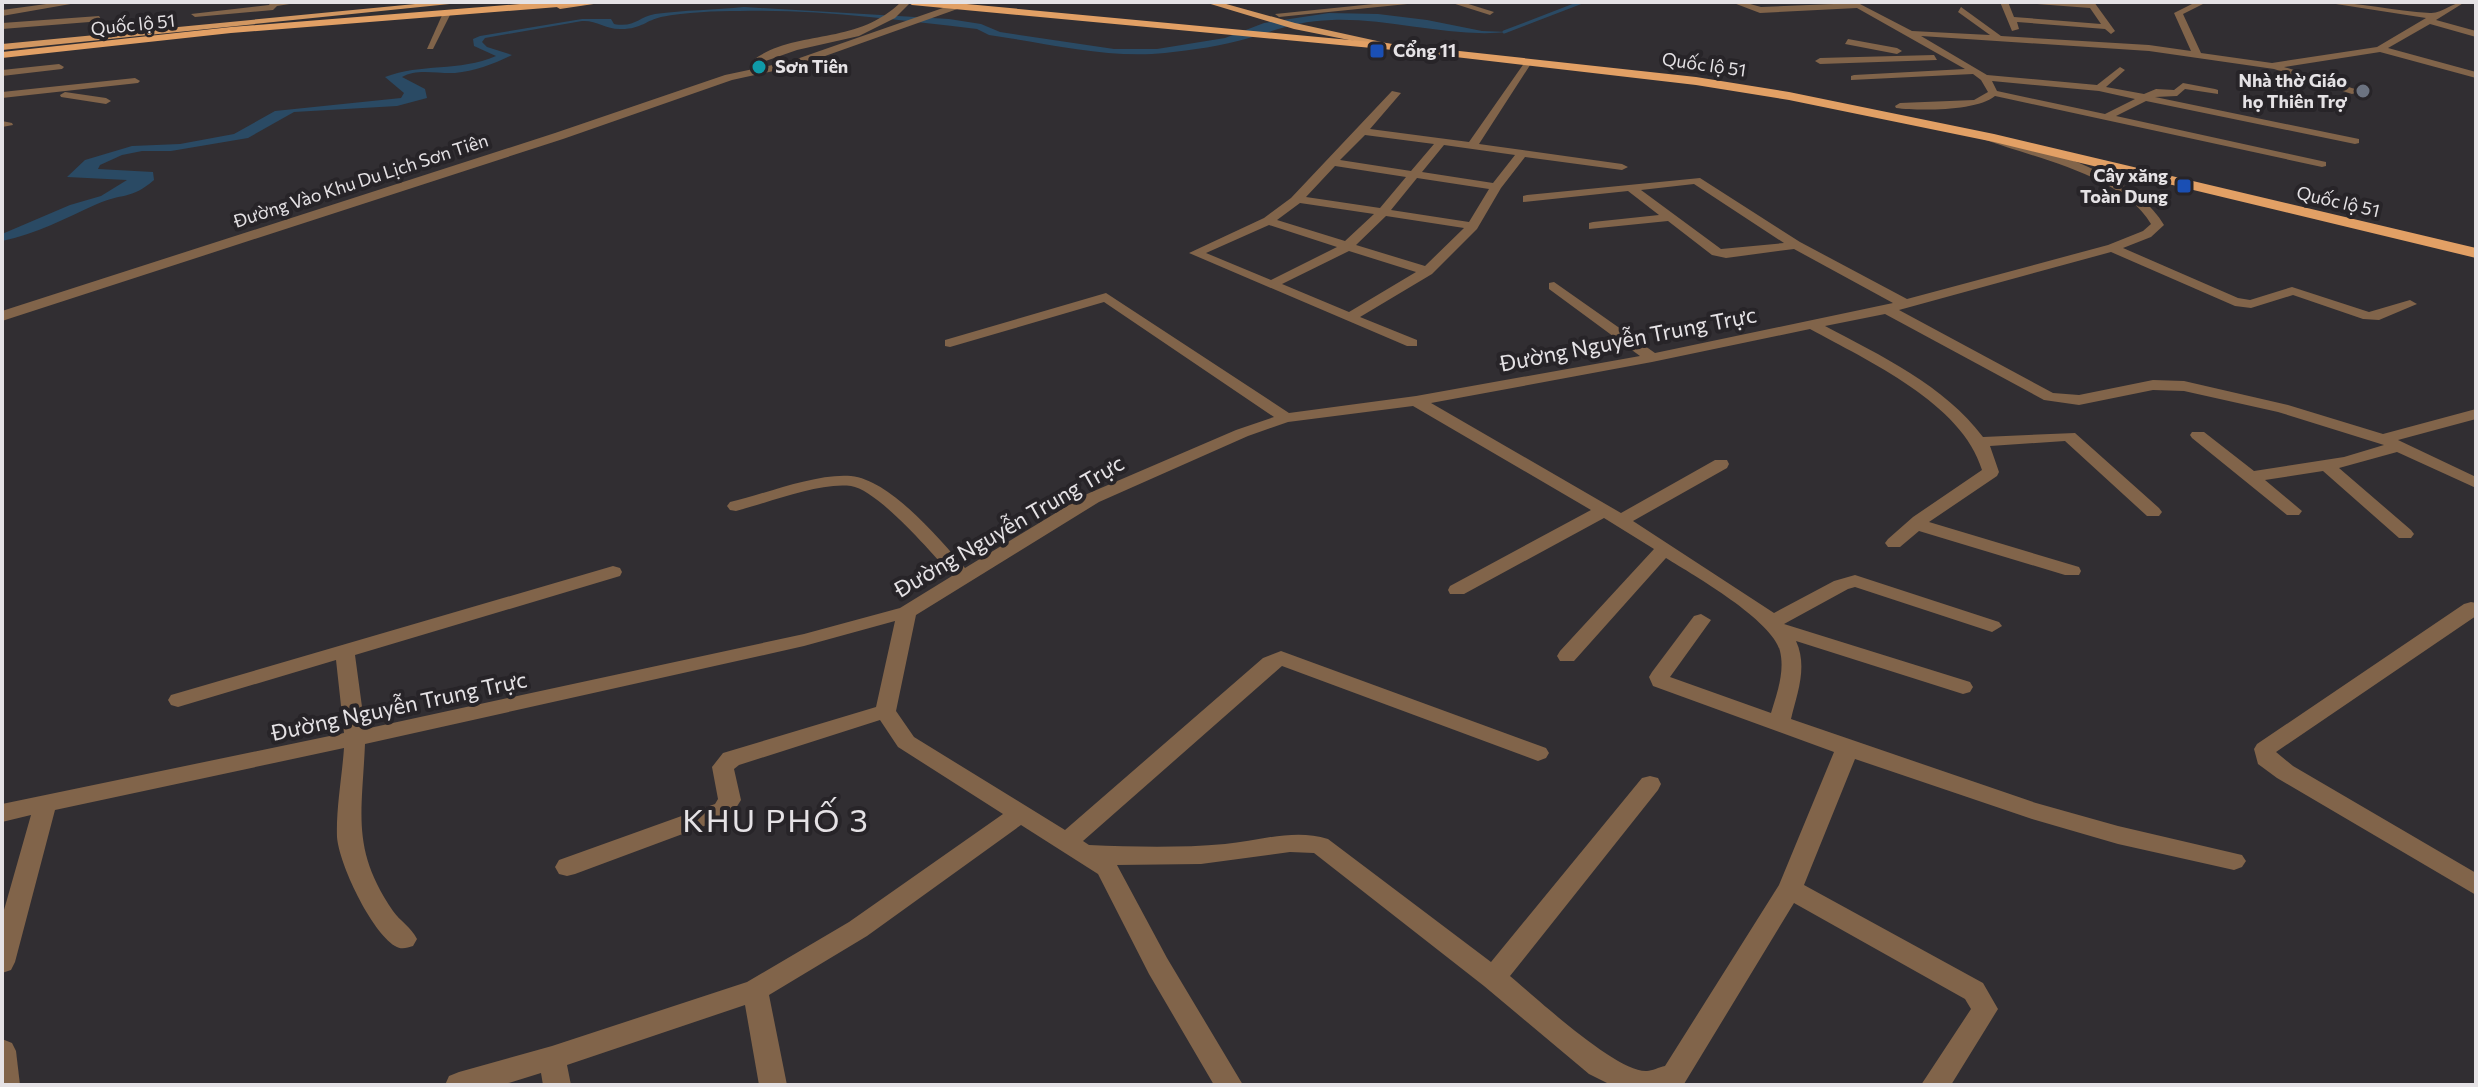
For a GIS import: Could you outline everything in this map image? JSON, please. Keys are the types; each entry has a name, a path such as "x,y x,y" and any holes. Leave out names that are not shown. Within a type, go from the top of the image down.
{"highway":[{"name":"Quốc lộ 51","path":"2,52 483,2"},
{"name":"Quốc lộ 51","path":"2,52 583,2"},
{"name":"Quốc lộ 51","path":"1019,2 1359,37"},
{"name":"Quốc lộ 51","path":"906,5 960,5 1231,32 1298,29 1527,62 1696,81 1789,96 1984,136 2476,253"},
{"name":"Quốc lộ 51","path":"1410,44 1703,72 1900,106 2476,238"}],"main road":[{"name":"Quốc lộ 51","path":"2,52 275,19 464,2"},
{"name":"Quốc lộ 51","path":"2,52 602,2"},
{"path":"1209,2 1278,16 1298,29"},
{"path":"1237,2 1278,16 1298,29 1410,44"}],"street":[{"path":"2,13 78,2"},
{"path":"195,14 298,2"},
{"path":"1278,16 1423,2"},
{"path":"1453,2 1490,12"},
{"path":"1735,2 1760,10 1861,4 1976,71 1985,78 1993,93 2322,164"},
{"path":"2002,2 2020,39"},
{"path":"2197,54 2178,13 2203,2"},
{"path":"2327,2 2430,18 2476,34"},
{"path":"2272,66 2380,49 2461,2"},
{"path":"2041,4 2092,4 2121,46"},
{"path":"273,5 275,19"},
{"name":"Đường Vào Khu Du Lịch Sơn Tiên","path":"729,77 763,58 883,24 906,5"},
{"name":"Đường Vào Khu Du Lịch Sơn Tiên","path":"2,316 559,136 729,77 793,64 960,5"},
{"path":"1961,10 1997,36"},
{"path":"430,47 446,15"},
{"path":"2,26 99,19"},
{"path":"2010,19 2109,27"},
{"path":"1915,33 1997,36 2197,54 2272,66 2352,91"},
{"path":"1848,42 1960,61"},
{"path":"2380,49 2476,75"},
{"path":"1820,61 1934,58"},
{"path":"1472,146 1527,62"},
{"path":"2452,69 2476,65"},
{"path":"2,73 59,67"},
{"path":"2099,88 2120,70"},
{"path":"1854,78 1976,71"},
{"path":"1985,78 2099,88 2355,141"},
{"path":"2,95 135,81"},
{"path":"2105,118 2148,99 2156,92 2177,93 2183,86 2215,92"},
{"path":"40,91 106,101"},
{"path":"1396,93 1297,199 1268,221 1195,253 1412,343"},
{"path":"1900,106 1975,103 1993,93"},
{"path":"1362,131 1622,167"},
{"name":"Đường Nguyễn Trung Trực","path":"2,813 804,640 907,612 1093,498 1189,455 1286,418 1416,401 1652,358 1896,306 2112,248 2147,234 2158,225 2154,212 2144,201 2097,176 1984,136"},
{"path":"1272,284 1346,247 1381,214 1441,142"},
{"path":"1350,317 1427,271 1473,226 1496,187 1522,153"},
{"path":"1332,162 1496,187"},
{"path":"1527,199 1696,180 1796,245 2023,383 2063,400 2079,400 2166,384 2282,408 2390,442 2476,483"},
{"path":"1630,187 1717,252 1738,253 1796,245"},
{"path":"1297,199 1473,226"},
{"path":"1593,226 1670,217"},
{"path":"1268,221 1427,271"},
{"path":"2112,248 2242,304 2292,291 2368,316 2379,316 2410,304"},
{"path":"1554,286 1652,358"},
{"path":"950,343 1106,297 1286,418"},
{"path":"1811,324 1917,383 1981,442 1991,472 1915,524 1894,543"},
{"path":"1416,401 1665,548 1775,626 1963,687"},
{"path":"2251,477 2374,455 2390,442 2476,414"},
{"path":"2198,435 2293,511"},
{"path":"1981,442 2069,436 2153,512"},
{"path":"1457,590 1721,464"},
{"path":"2326,465 2405,534"},
{"path":"736,506 838,483 863,484 931,540 962,576"},
{"path":"1915,524 2072,571"},
{"path":"1567,656 1665,548"},
{"path":"178,700 613,572"},
{"path":"1775,626 1841,585 1855,581 1992,626"},
{"path":"2474,881 2285,772 2266,758 2265,749 2471,608 2476,610"},
{"path":"907,612 885,711 906,742 1107,868 1158,966 1229,1085"},
{"path":"1701,620 1659,677 1660,681 2032,811 2118,835 2234,861"},
{"path":"1775,626 1789,646 1793,663 1779,723"},
{"path":"345,651 355,738 349,836 353,860 385,920 404,939"},
{"path":"1074,849 1270,663 1281,658 1538,753"},
{"path":"567,867 723,810 730,800 723,767 731,759 885,711"},
{"path":"1074,849 1175,857 1243,852 1295,842 1320,845 1493,978 1599,1065 1628,1080 1647,1084 1674,1075 1790,889 1846,755 1843,747"},
{"path":"1493,978 1650,784"},
{"path":"2,962 45,805"},
{"path":"459,1085 555,1072 755,990 858,929 1018,815"},
{"path":"1790,889 1974,991 1981,999 1985,1009 1935,1085"},
{"path":"755,990 773,1085"},
{"path":"2,1051 6,1085"}],"water":[{"path":"744,7 949,19 981,24 1000,32 1114,49 1157,49 1225,38 1264,23 1329,13 1378,14 1482,31 1508,32 1464,32 1354,20 1320,21 1218,45 1175,52 1121,54 989,35 977,29 829,13 700,12 661,17 634,28 622,29 582,21 485,38 482,42 487,47 512,55 484,67 455,73 414,73 402,77 425,89 427,98 397,106 294,112 248,138 171,151 122,155 100,165 98,169 153,172 154,180 132,193 105,201 39,230 2,241 2,234 70,205 101,196 127,180 67,177 85,160 132,146 180,144 234,134 275,111 401,98 404,93 385,77 412,70 468,64 496,56 474,46 473,39 480,36 582,19 611,19 614,24 627,25 655,14"}],"waterway":[{"path":"1504,32 1582,2"}],"place":[{"name":"Cổng 11","path":"1377,51"},
{"name":"Sơn Tiên","path":"759,67"},
{"name":"Nhà thờ Giáo họ Thiên Trợ","path":"2363,91"},
{"name":"Cây xăng Toàn Dung","path":"2184,186"}],"district":[{"name":"KHU PHỐ 3","path":"776,821"}]}
